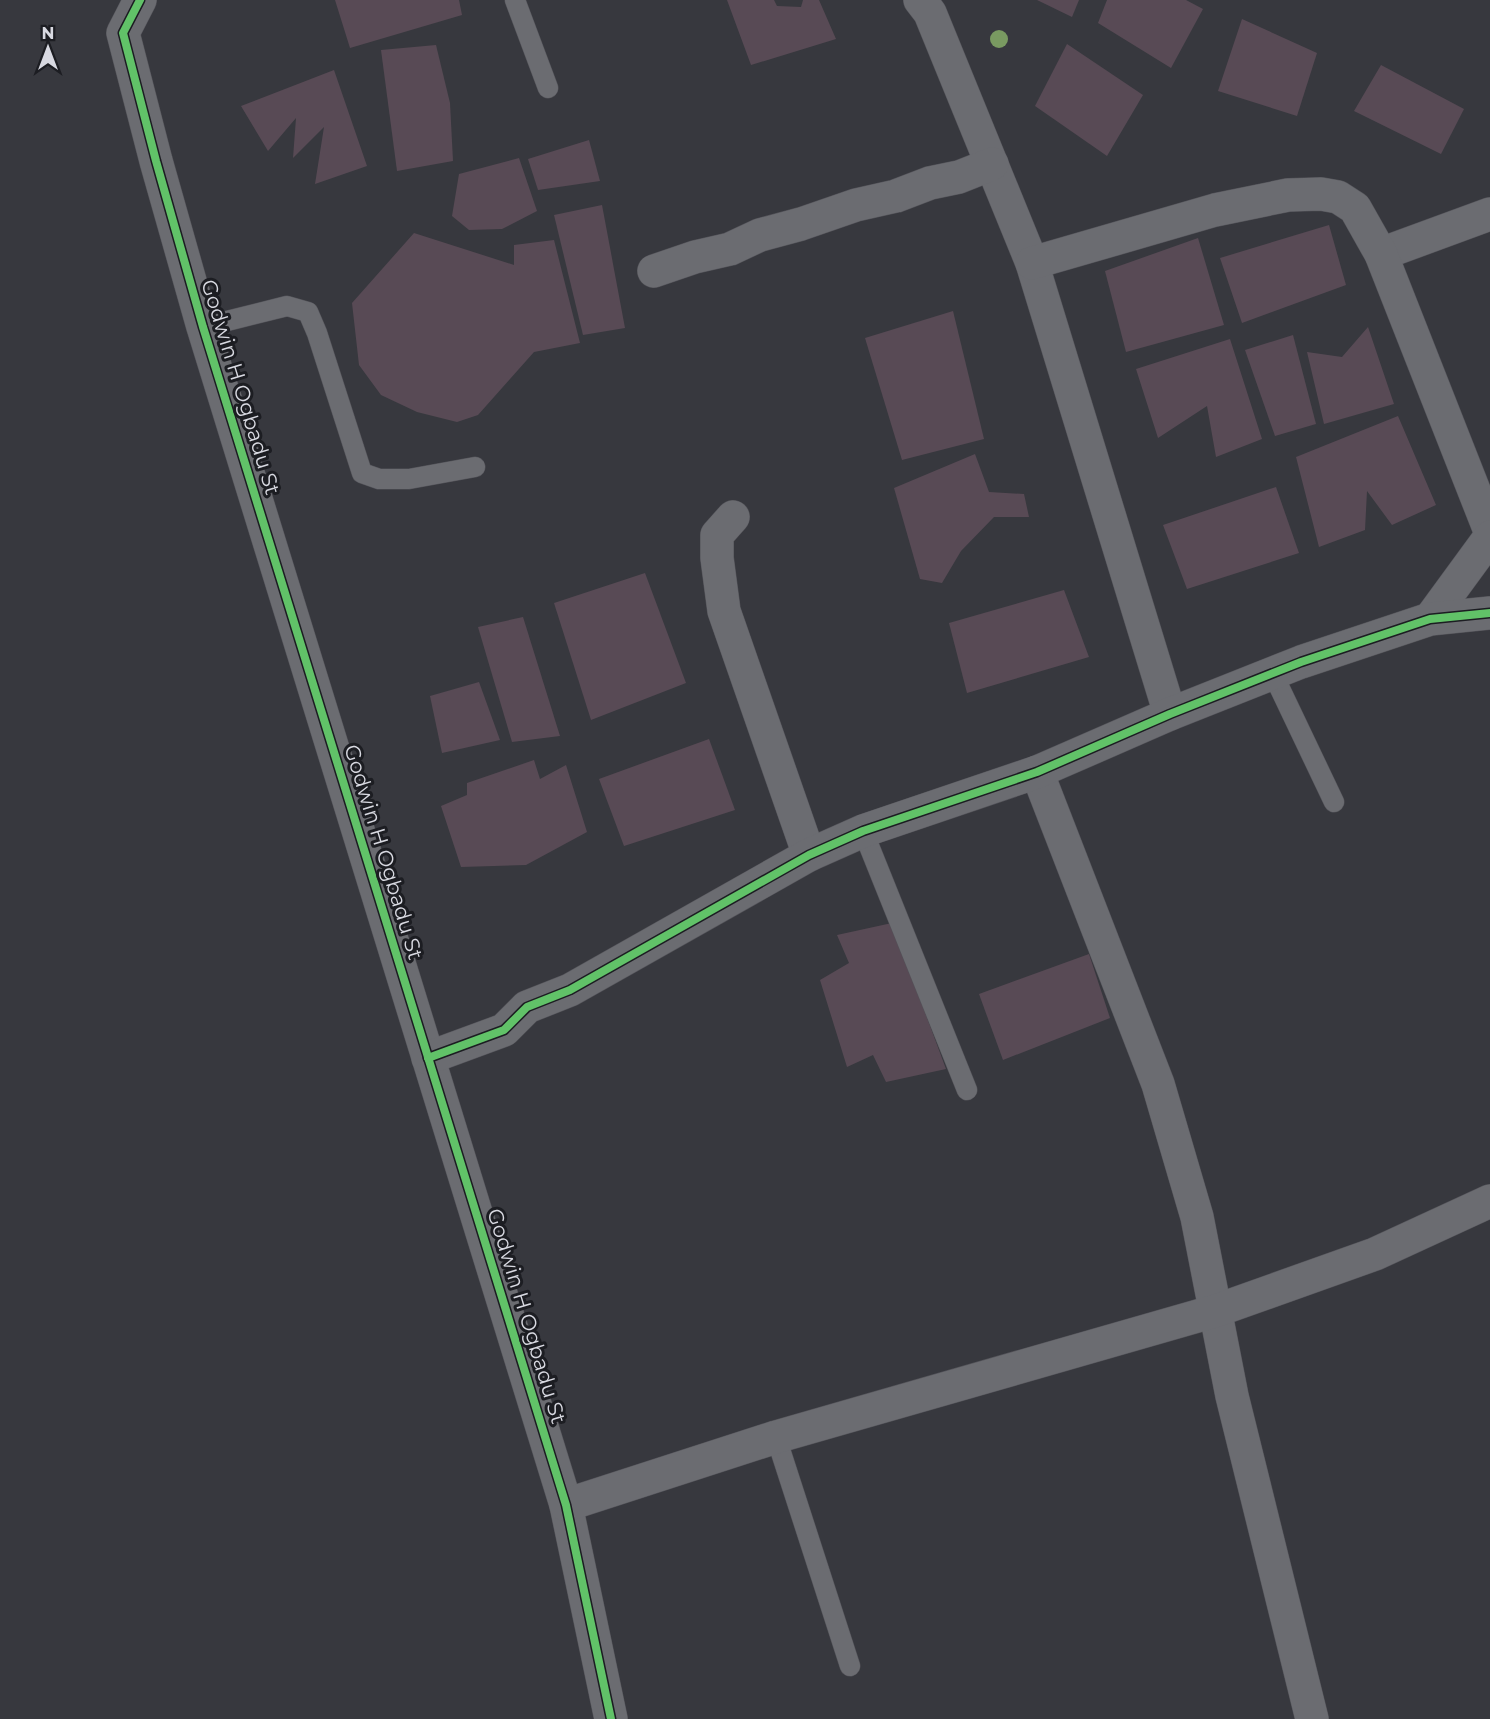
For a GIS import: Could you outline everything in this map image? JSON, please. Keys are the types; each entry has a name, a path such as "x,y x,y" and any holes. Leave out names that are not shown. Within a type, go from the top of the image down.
{"street":[{"name":"Godwin H Ogbadu St","path":"140,0 123,33 156,161 203,327 566,1505 611,1719"},
{"path":"920,0 930,13 1032,262 1170,714"},
{"path":"654,271 695,257 730,249 760,235 856,205 896,196 930,183 959,177 992,164"},
{"path":"1032,262 1215,210 1288,195 1321,194 1338,197 1355,208 1381,254 1490,531"},
{"path":"1381,254 1490,214"},
{"path":"733,516 717,535 717,558 724,611 809,855"},
{"path":"1430,619 1490,537"},
{"path":"428,1058 504,1030 527,1007 570,990 809,855 862,831 1037,772 1170,714 1301,662 1430,619 1490,613"},
{"path":"1037,772 1158,1084 1197,1217 1232,1396 1312,1719"},
{"path":"566,1505 776,1437 1215,1311 1375,1254 1490,1201"}],"lane":[{"path":"515,0 548,88"},
{"path":"203,327 287,306 308,312 317,333 362,473 379,479 409,479 475,467"},
{"path":"1272,674 1334,802"},
{"path":"862,831 967,1090"},
{"path":"776,1437 850,1666"}],"building":[{"path":"335,0 459,0 462,15 350,48"},
{"path":"727,0 774,0 777,6 801,7 803,0 819,0 836,39 751,65"},
{"path":"1037,0 1079,0 1072,17"},
{"path":"1107,0 1186,0 1203,9 1171,68 1098,23"},
{"path":"1242,19 1317,53 1297,116 1218,91"},
{"path":"1067,44 1143,95 1107,156 1035,106"},
{"path":"436,45 450,103 453,161 397,171 381,50"},
{"path":"1381,65 1464,109 1441,154 1354,111"},
{"path":"334,70 367,166 315,184 324,127 293,158 296,118 268,151 241,106"},
{"path":"589,140 600,181 538,190 528,159"},
{"path":"519,158 537,211 502,229 469,230 452,216 459,174"},
{"path":"602,205 625,328 583,335 554,215"},
{"path":"1329,225 1346,285 1242,323 1220,258"},
{"path":"414,233 514,265 514,245 554,240 580,343 534,352 478,415 457,422 417,412 381,395 359,365 352,303"},
{"path":"1198,238 1224,325 1126,352 1105,271"},
{"path":"953,311 984,439 902,460 865,338"},
{"path":"1368,327 1394,404 1324,424 1307,352 1342,357"},
{"path":"1293,335 1316,424 1275,436 1245,350"},
{"path":"1230,339 1262,439 1216,457 1207,406 1158,438 1136,369"},
{"path":"1398,416 1436,505 1392,525 1367,491 1365,530 1319,547 1296,457"},
{"path":"975,454 989,492 1024,494 1029,517 994,517 961,551 942,583 920,579 894,488"},
{"path":"1276,487 1299,553 1187,589 1163,525"},
{"path":"645,573 686,683 591,720 554,603"},
{"path":"1064,590 1089,657 967,693 949,623"},
{"path":"523,617 560,736 512,742 478,627"},
{"path":"479,682 500,740 442,753 430,696"},
{"path":"709,739 735,810 624,846 599,779"},
{"path":"534,760 540,779 566,765 587,832 526,865 461,867 441,806 467,795 467,783"},
{"path":"892,923 946,1069 886,1082 873,1055 847,1067 820,980 849,963 837,935"},
{"path":"1089,954 1110,1018 1003,1060 979,994"}],"cycle path":[{"path":"140,0 123,33 156,161 203,327 566,1505 611,1719"},
{"path":"428,1058 504,1030 527,1007 570,990 809,855 863,831 1037,772 1170,714 1301,662 1430,619 1490,613"}]}
